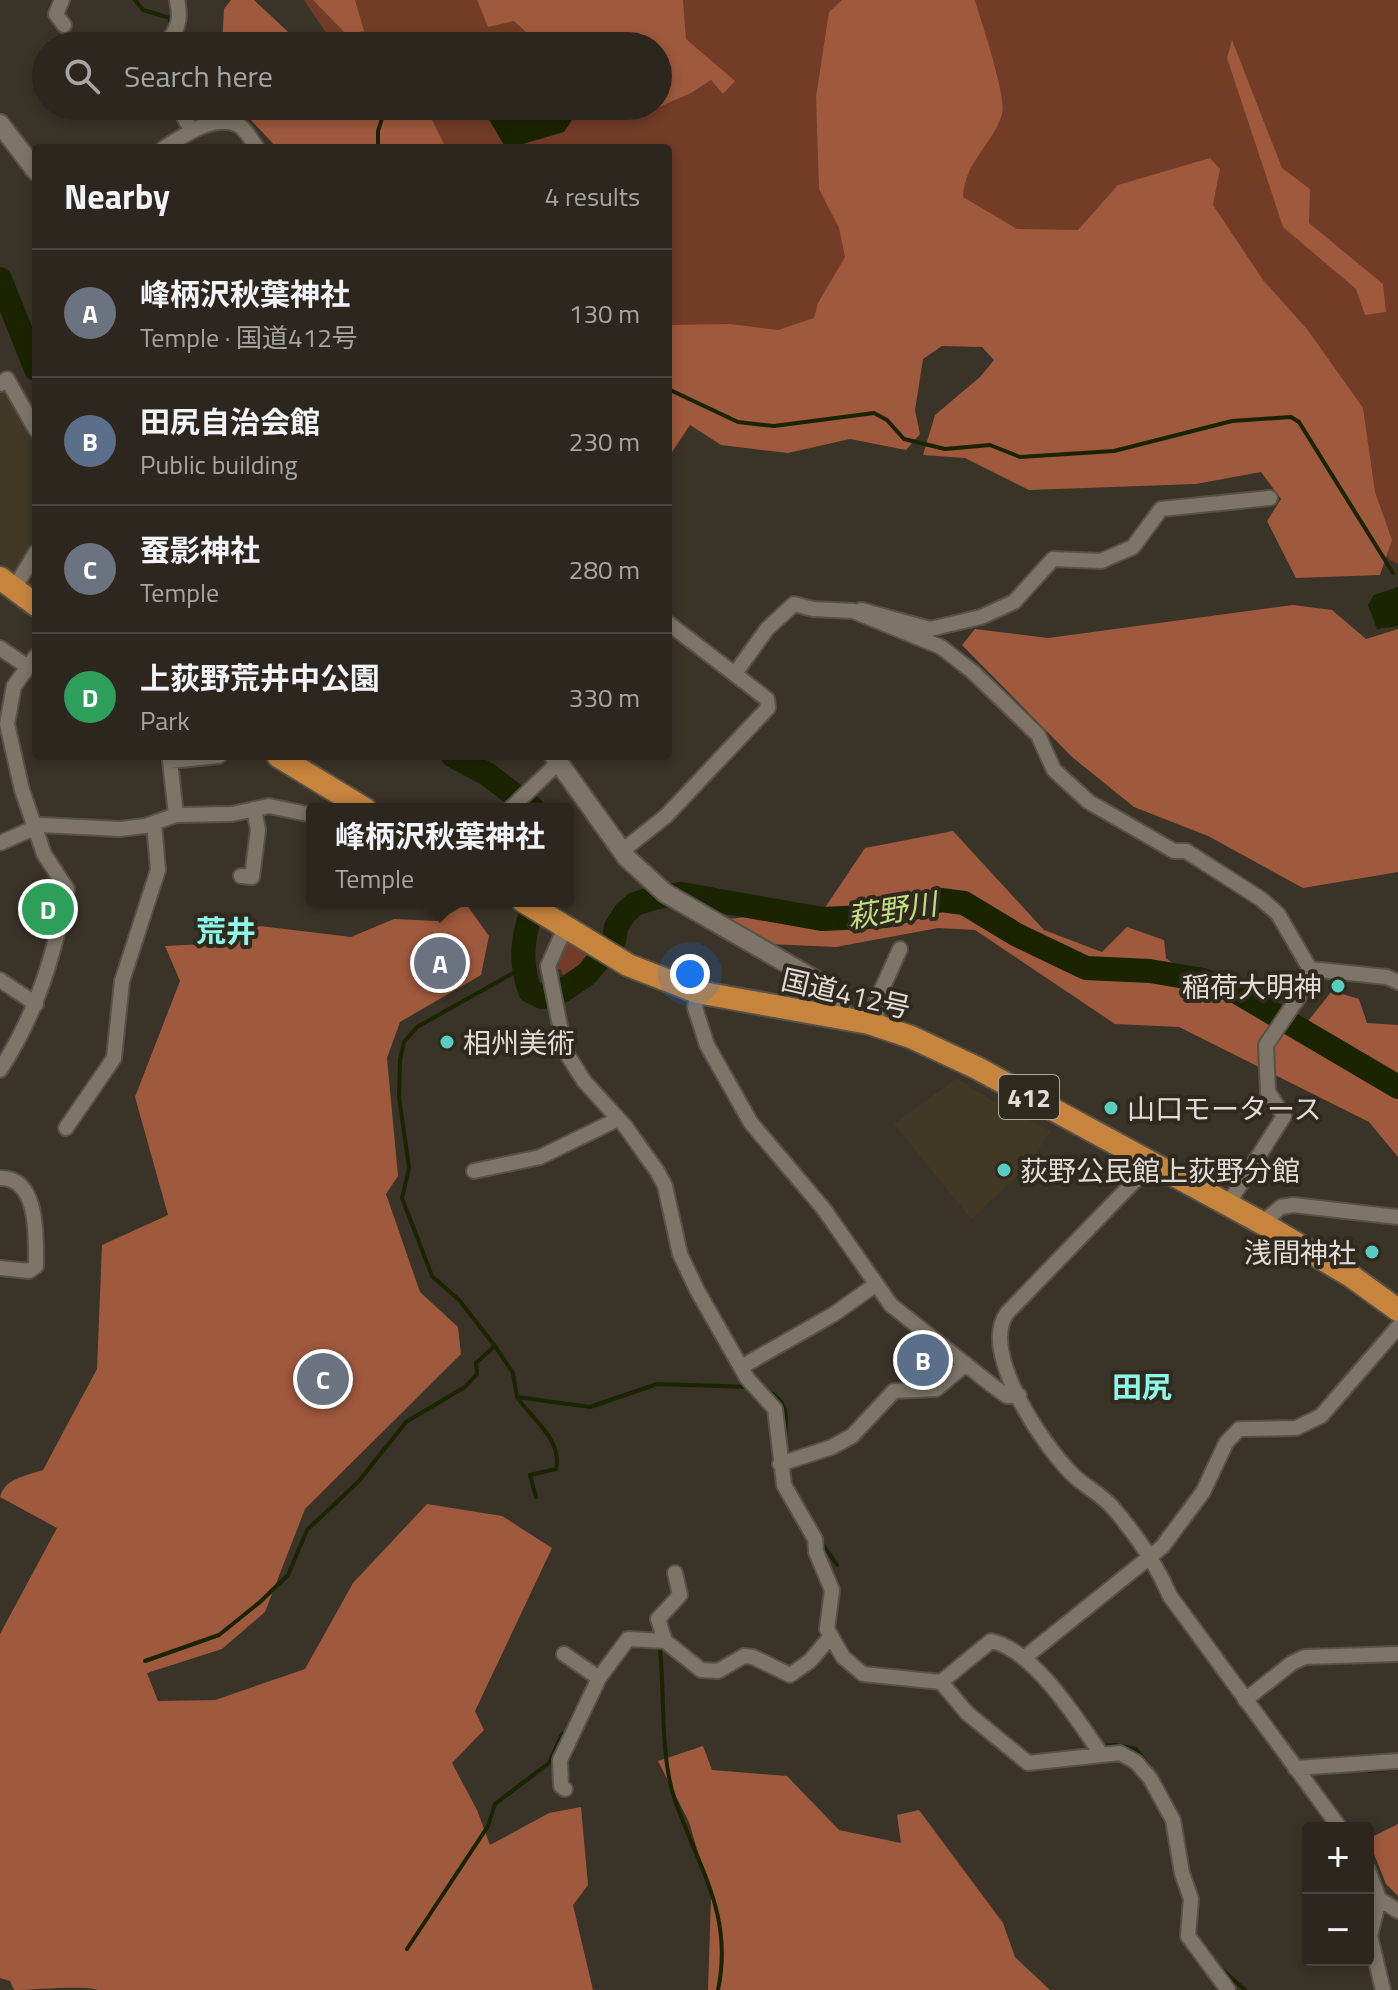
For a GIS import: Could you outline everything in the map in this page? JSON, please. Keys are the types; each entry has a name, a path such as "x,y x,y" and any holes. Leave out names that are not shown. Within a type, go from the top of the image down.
{"highway":[{"path":"7,583 32,602"},
{"path":"285,760 355,803"},
{"name":"国道412号","path":"533,907 628,965 697,992 877,1025 977,1068 1262,1223 1351,1276 1398,1310"}],"street":[{"path":"173,32 180,14 177,0"},
{"path":"186,120 191,130"},
{"path":"170,144 191,130 231,123 239,125 254,144"},
{"path":"0,124 32,166"},
{"path":"0,384 7,379 32,423"},
{"path":"736,672 789,605 853,611 868,609 930,629 981,617 1014,602 1053,559 1101,561 1133,547 1161,509 1270,498"},
{"path":"7,583 32,556"},
{"path":"853,611 930,642 955,657 1038,735 1043,754 1054,770 1089,802 1174,851 1186,851 1261,899 1278,914 1310,969"},
{"path":"622,851 666,816 768,708 767,699 736,672 672,626"},
{"path":"0,648 32,661 14,686 7,724 22,790 44,854 67,889 59,931 27,1029 4,1053 0,1070"},
{"path":"176,815 170,761 180,760"},
{"path":"516,803 555,760"},
{"path":"557,760 622,851 665,893 686,908 787,960 838,993 843,1017"},
{"path":"0,843 41,825 120,829 154,823 176,815 232,814 269,806 306,814"},
{"path":"251,877 258,830 254,809"},
{"path":"66,1128 114,1058 118,1045 122,981 158,870 154,823"},
{"path":"558,923 550,977 565,1051 584,1081 616,1120 625,1126 665,1186 680,1254 750,1379 775,1409 785,1463 784,1485 815,1539 816,1552 832,1590 827,1610 827,1629 831,1636 854,1670 863,1674 945,1679 991,1641 1024,1658 1072,1712 1098,1749"},
{"path":"877,1025 876,1002 889,964 900,949"},
{"path":"1310,969 1387,977 1398,982"},
{"path":"1228,1204 1284,1116 1268,1092 1266,1045 1298,998 1310,969"},
{"path":"0,980 36,1004"},
{"path":"697,992 695,1008 707,1045 740,1108 857,1252 875,1285 891,1305 1007,1396 1019,1395"},
{"path":"474,1171 540,1157 616,1120"},
{"path":"1151,1164 1002,1319 998,1338 1000,1355 1019,1395 1060,1461 1112,1506 1151,1555 1170,1596 1336,1822"},
{"path":"0,1178 12,1178 21,1183 36,1221 36,1266 29,1271 0,1268"},
{"path":"1262,1223 1281,1207 1293,1205 1398,1217"},
{"path":"750,1379 875,1285"},
{"path":"1024,1658 1162,1547 1203,1492 1230,1436 1239,1429 1310,1424 1321,1416 1398,1327"},
{"path":"785,1463 852,1436 894,1391 906,1388 936,1389 966,1364"},
{"path":"675,1573 680,1595 658,1619 665,1641 701,1670 718,1671 744,1656 753,1657 790,1675 810,1661 831,1636"},
{"path":"561,1787 560,1760 599,1678 628,1639 665,1641"},
{"path":"564,1654 599,1678"},
{"path":"1245,1700 1292,1663 1305,1657 1398,1654"},
{"path":"945,1679 967,1713 1028,1763 1098,1749 1120,1753 1136,1762 1150,1778 1173,1820 1182,1873 1191,1899 1188,1936 1228,1990"},
{"path":"1295,1768 1398,1761"},
{"path":"1374,1886 1379,1899 1370,1936 1383,1990"},
{"path":"1379,1899 1398,1911"}],"shaded area":[{"path":"231,0 254,0 288,32 223,32 224,9"},
{"path":"304,0 1398,0 1398,564 1390,560 1301,442 1059,312 872,331 672,368 672,144 399,144 384,120 672,120 672,32 326,32"},
{"path":"313,0 355,0 364,31 344,32"},
{"path":"477,0 683,0 686,39 735,81 723,94 711,80 672,101 672,32 526,32 514,21 488,27"},
{"path":"842,0 975,0 1003,105 998,125 969,173 963,197 1017,229 1078,230 1118,185 1210,158 1220,169 1213,205 1263,280 1307,329 1363,408 1375,492 1392,540 1380,575 1296,578 1267,521 1281,499 1261,472 1196,484 1029,490 965,458 923,455 935,415 980,377 994,360 982,347 942,346 923,359 915,410 920,434 906,450 850,439 788,453 721,445 690,425 672,452 672,325 730,324 778,330 814,318 818,303 845,257 839,228 819,189 816,97 829,12"},
{"path":"1232,40 1282,168 1310,189 1309,223 1383,284 1386,312 1365,315 1356,289 1283,227 1227,58"},
{"path":"251,120 432,120 444,144 273,144"},
{"path":"489,120 572,120 564,132 523,144 503,144"},
{"path":"5,391 11,393 32,433 32,552 16,574 0,562 0,394"},
{"path":"1398,587 1398,626 1377,629 1368,605 1374,595"},
{"path":"1293,605 1332,610 1366,639 1398,629 1398,872 1303,888 1208,836 1134,807 1072,757 962,645 975,629 1048,638"},
{"path":"953,831 1044,930 1102,952 1127,927 1164,940 1166,958 1211,994 1308,1021 1332,991 1359,999 1367,1023 1398,1025 1398,1157 1369,1122 1179,1027 1115,1024 975,930 938,928 836,947 768,944 729,919 755,916 782,921 824,909 865,848"},
{"path":"461,907 468,907 489,936 481,975 400,1022 387,1058 398,1176 386,1194 420,1292 458,1327 461,1354 305,1509 265,1612 222,1649 147,1673 158,1701 215,1700 305,1669 353,1583 427,1504 502,1516 552,1548 475,1711 484,1730 452,1763 477,1810 490,1845 549,1813 581,1807 588,1885 573,1905 593,1990 14,1990 10,1981 0,1978 0,1634 57,1528 0,1497 11,1482 43,1470 97,1369 102,1245 168,1215 135,1097 180,981 165,946 224,943 260,926 351,937 394,919 437,921"},
{"path":"565,941 590,956 580,970 565,980 561,970 554,967"},
{"path":"957,1078 999,1105 1051,1131 1025,1169 971,1219 894,1124"},
{"path":"703,1746 712,1770 787,1776 839,1830 901,1843 897,1815 919,1810 1003,1923 1015,1957 1050,1990 708,1990 711,1897 689,1822 658,1761"},
{"path":"1398,1824 1398,1896 1386,1884 1374,1854 1374,1836"}],"waterway":[{"path":"135,0 143,10 170,18 171,28"},
{"path":"378,144 382,120"},
{"name":"萩野川","path":"0,279 32,359"},
{"path":"672,391 738,422 774,426 874,413 887,420 904,439 945,449 990,445 1020,457 1114,451 1232,421 1291,417 1299,422 1393,573"},
{"name":"萩野川","path":"461,760 487,774 525,803"},
{"name":"萩野川","path":"532,907 525,935 524,968 530,991 542,997 559,993 587,974 614,941 616,927 625,913 635,904 657,897 681,894 822,919 886,916 941,900 964,903 1017,935 1086,968 1150,971 1203,980 1235,991 1398,1087"},
{"path":"522,968 417,1027 404,1042 399,1097 409,1168 402,1198 432,1276 459,1300 495,1346 513,1373 517,1397 590,1407 657,1384 751,1387"},
{"path":"145,1661 219,1635 260,1602 288,1575 307,1530 358,1482 406,1422 465,1387 477,1374 476,1363 495,1346"},
{"path":"764,1389 782,1402 786,1420 785,1436"},
{"path":"517,1397 550,1439 557,1458 556,1469 530,1475 536,1497"},
{"path":"820,1540 837,1565"},
{"path":"660,1650 670,1780 717,1913 722,1962 718,1990"},
{"path":"407,1949 488,1826 495,1804 549,1763 562,1734 569,1731"},
{"path":"1100,1746 1136,1749 1150,1767"},
{"path":"1369,1771 1398,1768"},
{"path":"1179,1825 1184,1843"},
{"path":"1220,1968 1245,1990"}],"place":[{"name":"上荻野荒井中公園","path":"48,909"},
{"name":"峰柄沢秋葉神社","path":"440,963"},
{"name":"稲荷大明神","path":"1338,986"},
{"name":"相州美術","path":"447,1042"},
{"name":"山口モータース","path":"1111,1108"},
{"name":"荻野公民館上荻野分館","path":"1004,1170"},
{"name":"浅間神社","path":"1372,1252"},
{"name":"田尻自治会館","path":"923,1360"},
{"name":"蚕影神社","path":"323,1379"}],"district":[{"name":"荒井","path":"226,931"},
{"name":"田尻","path":"1142,1387"}]}
